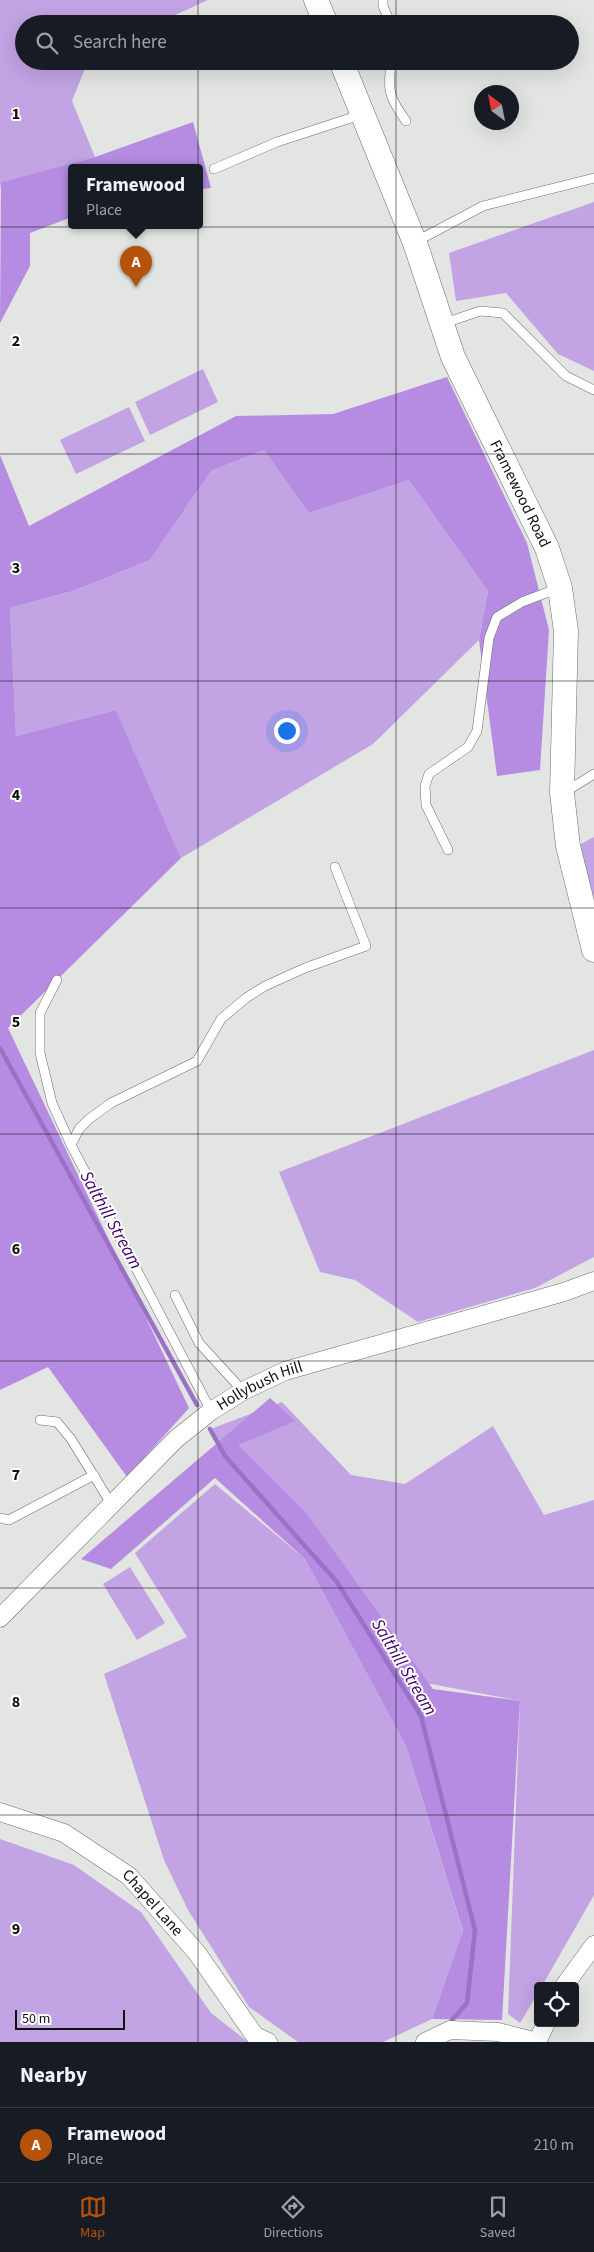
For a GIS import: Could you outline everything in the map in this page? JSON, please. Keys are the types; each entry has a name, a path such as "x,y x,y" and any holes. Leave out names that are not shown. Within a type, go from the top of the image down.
{"street":[{"path":"316,0 322,15"},
{"name":"Framewood Road","path":"345,70 415,243 453,357 547,548 560,588 566,630 562,793 568,846 594,950"},
{"name":"Hollybush Hill","path":"0,1618 176,1439 211,1411 243,1392 286,1371 564,1292 594,1281"},
{"name":"Chapel Lane","path":"0,1812 64,1833 129,1876 197,1953 255,2036 268,2042"},
{"path":"567,1982 594,1945"},
{"path":"425,2042 450,2030 498,2032 537,2042 544,2027"}],"lane":[{"path":"383,0 383,6 387,15"},
{"path":"391,70 390,96 406,121"},
{"path":"214,169 277,142 363,114"},
{"path":"415,243 483,206 594,178"},
{"path":"442,324 480,311 503,314 566,376 594,390"},
{"path":"448,850 426,805 425,786 429,774 468,747 477,731 489,638 498,617 522,602 560,588"},
{"path":"562,793 594,774"},
{"path":"71,1145 79,1129 111,1103 197,1061 221,1019 246,998 265,986 304,968 366,946 335,867"},
{"path":"56,980 40,1013 40,1053 52,1104 71,1145 211,1411"},
{"path":"175,1295 199,1343 243,1392"},
{"path":"40,1420 57,1422 113,1505"},
{"path":"0,1518 9,1520 14,1518 94,1475"}],"shaded area":[{"path":"0,0 208,0 175,15 15,15 15,70 84,70 72,101 95,157 1,182 0,190"},
{"path":"193,122 211,188 203,189 203,164 69,164 95,157"},
{"path":"68,164 68,219 30,233 30,266 0,323 1,182"},
{"path":"594,202 594,371 558,354 506,293 456,301 449,253"},
{"path":"203,369 218,402 150,435 135,402"},
{"path":"447,377 527,543 549,630 540,770 497,776 479,640 488,591 409,480 309,513 264,450 211,471 150,560 73,591 10,608 16,736 116,710 181,858 8,1028 189,1408 127,1477 48,1367 0,1390 0,455 29,526 236,416 333,414"},
{"path":"129,407 145,441 76,474 60,440"},
{"path":"264,450 309,513 409,480 488,591 479,640 373,744 181,858 116,710 16,736 10,608 73,591 150,560 211,471"},
{"path":"594,837 594,905 579,845"},
{"path":"594,1050 594,1257 535,1288 418,1322 355,1280 320,1272 279,1172"},
{"path":"270,1398 295,1421 238,1445 307,1514 433,1689 520,1701 502,2020 432,2019 463,1931 406,1746 305,1559 215,1478 111,1569 81,1559"},
{"path":"282,1402 351,1475 405,1484 493,1426 544,1515 594,1500 594,1895 544,1982 534,1982 534,2000 520,2023 508,2014 520,1701 405,1679 293,1524 208,1430"},
{"path":"215,1484 305,1559 406,1746 463,1932 432,2019 383,2042 298,2042 249,2007 188,1910 164,1860 104,1674 187,1637 135,1553"},
{"path":"130,1567 165,1623 137,1640 103,1584"},
{"path":"0,1839 74,1865 141,1912 211,2013 248,2042 0,2042"}],"waterway":[{"name":"Salthill Stream","path":"0,1048 197,1405"},
{"name":"Salthill Stream","path":"210,1429 225,1456 337,1582 421,1716 475,1930 467,2003 452,2020"}],"place":[{"name":"Framewood","path":"136,287"}]}
